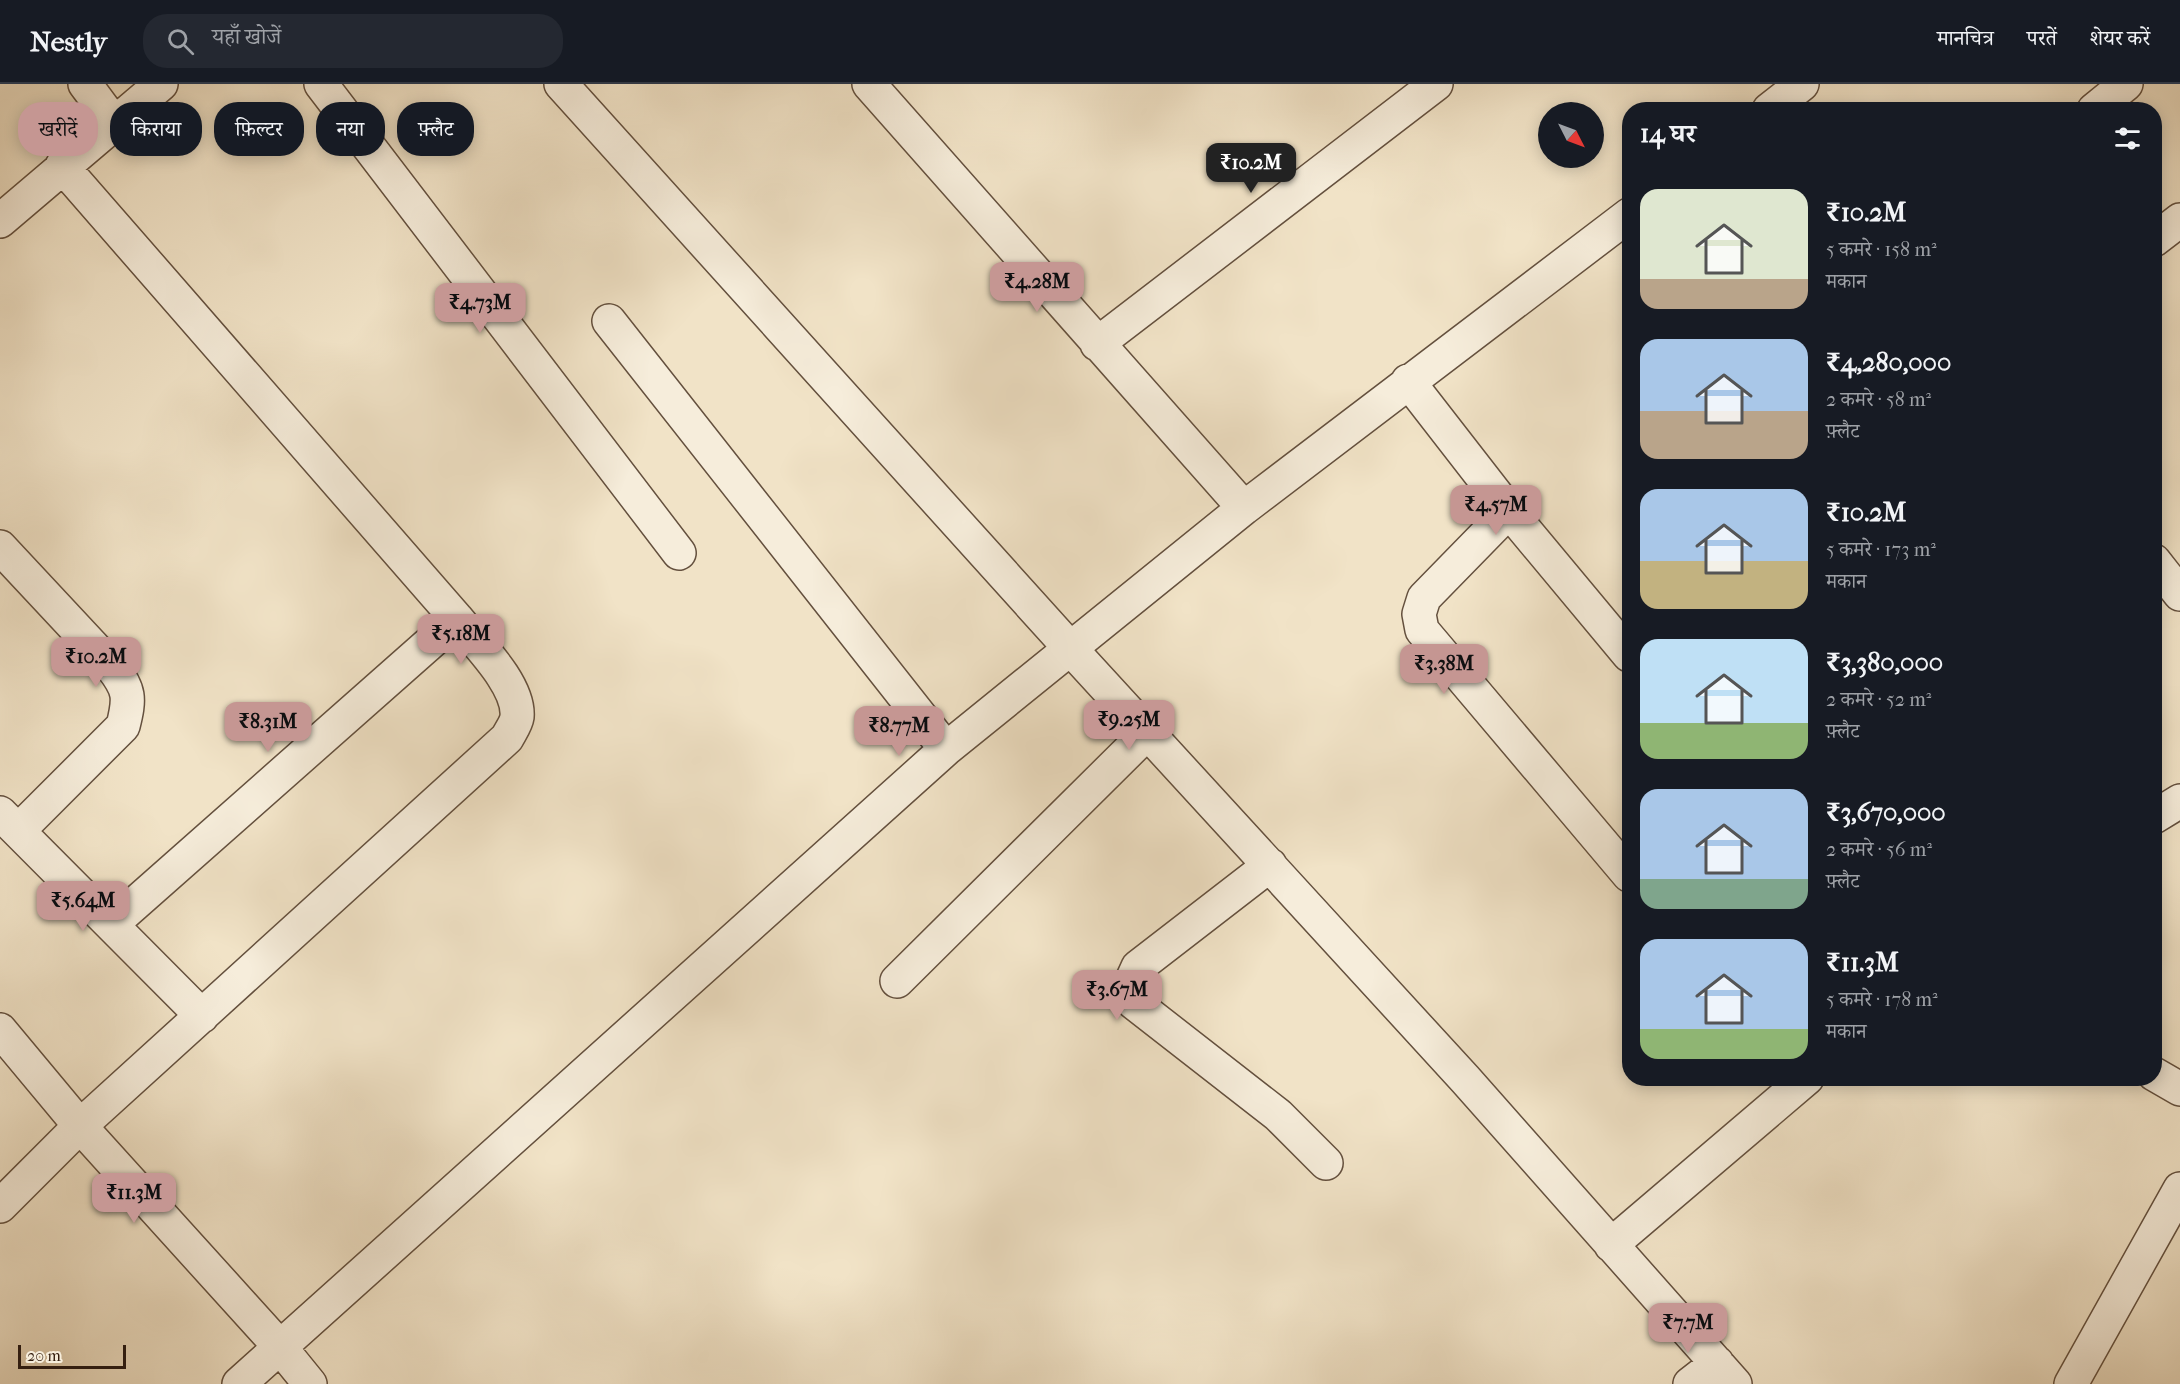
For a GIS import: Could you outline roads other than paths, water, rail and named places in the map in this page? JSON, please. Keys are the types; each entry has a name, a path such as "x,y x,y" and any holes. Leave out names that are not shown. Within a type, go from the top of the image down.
{"street":[{"path":"85,84 110,118"},
{"path":"139,102 161,84"},
{"path":"321,84 680,554"},
{"path":"561,84 1069,647 1270,865 1726,1374 1690,1384"},
{"path":"1097,344 1436,84"},
{"path":"2104,102 2126,84"},
{"path":"885,89 1097,344 1244,508"},
{"path":"0,220 110,126"},
{"path":"0,1206 80,1126 507,738 517,718 513,696 503,676 457,619 62,166"},
{"path":"239,1384 946,749 1069,647 1244,508 1622,220"},
{"path":"2162,234 2180,220"},
{"path":"609,321 946,749"},
{"path":"1408,381 1509,511 1622,647"},
{"path":"1509,511 1424,598 1419,614 1422,630 1622,867"},
{"path":"0,547 112,667 126,685 128,704 123,726 9,822 202,1016"},
{"path":"2162,571 2180,594"},
{"path":"112,924 457,619"},
{"path":"897,981 1147,732"},
{"path":"2162,812 2180,801"},
{"path":"1270,865 1138,967 1128,989 1133,1002 1278,1115 1326,1164"},
{"path":"0,1030 80,1126 280,1347 310,1384"},
{"path":"2162,1079 2180,1089"},
{"path":"1611,1245 1797,1086"},
{"path":"2070,1384 2180,1189"}]}
